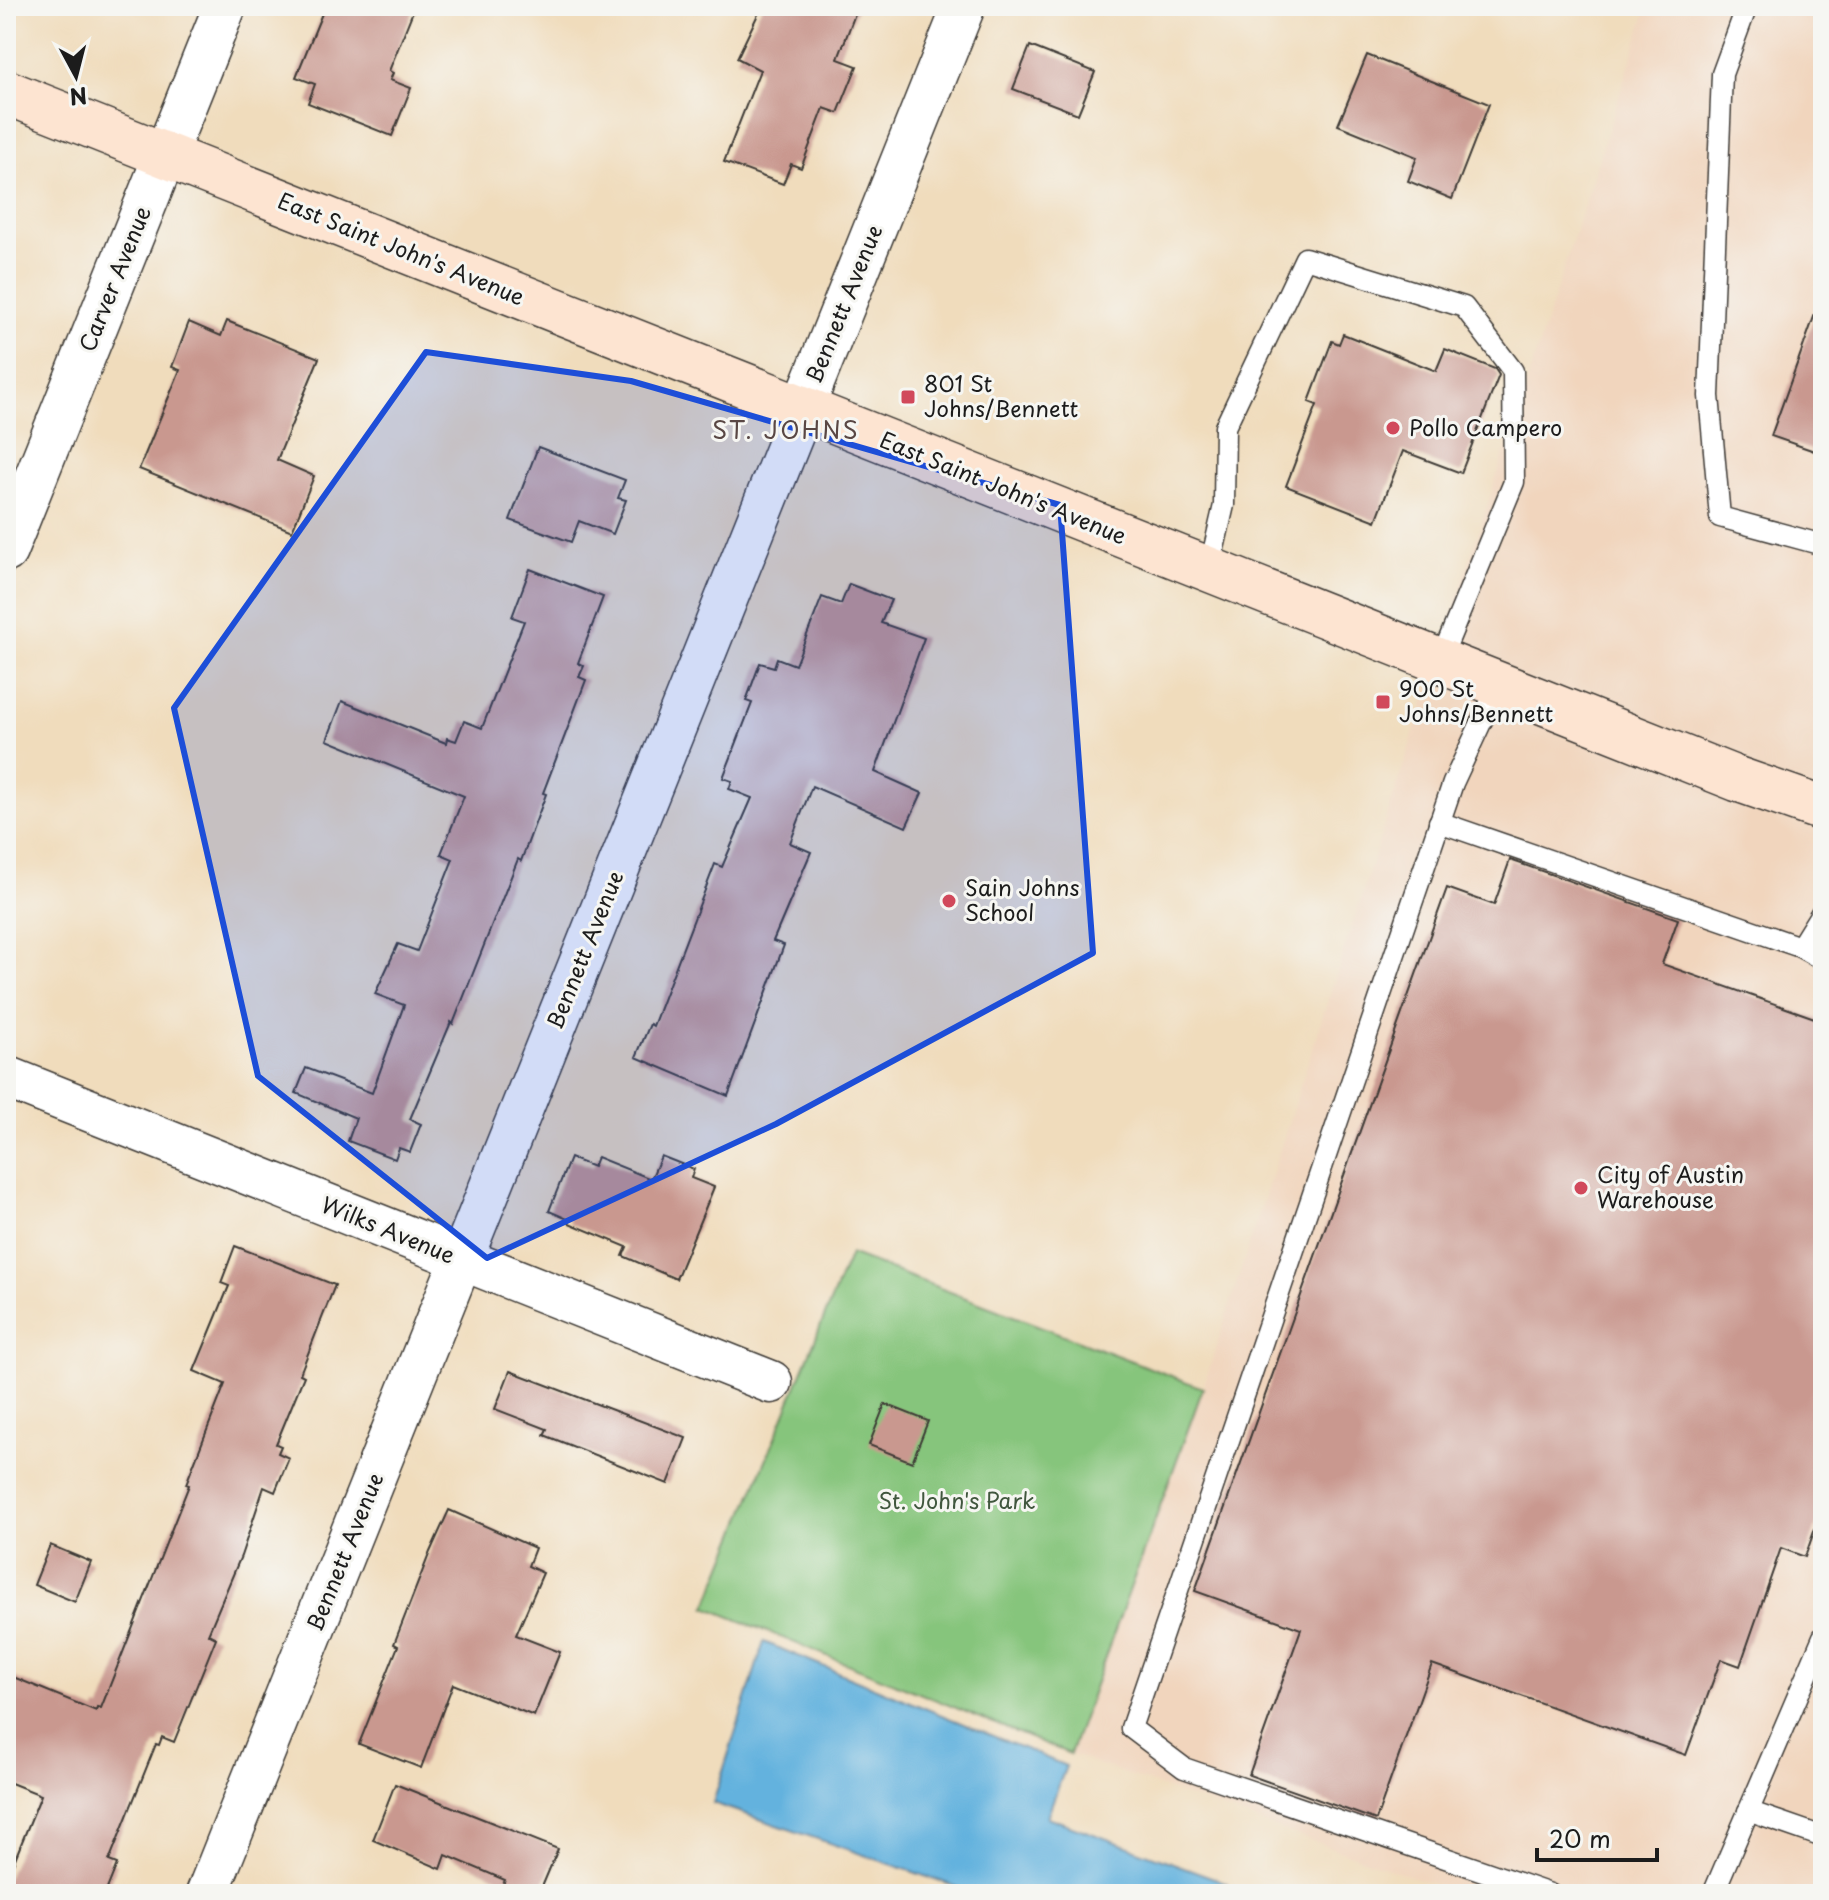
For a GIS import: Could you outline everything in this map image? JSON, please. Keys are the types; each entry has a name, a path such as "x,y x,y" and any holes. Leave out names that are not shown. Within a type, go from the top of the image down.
{"street":[{"name":"Carver Avenue","path":"6,551 225,6"},
{"name":"Bennett Avenue","path":"207,1894 964,6"},
{"name":"East Saint John's Avenue","path":"6,92 1737,779 1823,809"},
{"name":"Wilks Avenue","path":"6,1077 771,1382"}],"lane":[{"path":"1747,6 1722,74 1709,396 1720,517 1823,545"},
{"path":"1209,570 1224,505 1225,427 1305,258 1464,307 1513,371 1514,482 1440,661"},
{"path":"1499,684 1453,783 1439,822 1131,1728 1184,1768 1550,1894"},
{"path":"1439,822 1800,947 1823,960"},
{"path":"1800,947 1823,910"},
{"path":"1713,1894 1823,1637"},
{"path":"1748,1811 1823,1837"}],"highlighted area":[{"path":"426,352 631,381 1060,505 1093,953 776,1124 487,1258 258,1076 174,708"}],"shaded area":[{"path":"1648,6 1823,6 1823,1894 1461,1894 1070,1754 1203,1388"}],"green space":[{"name":"St. John's Park","path":"850,1254 1203,1388 1070,1754 706,1607"}],"water":[{"path":"764,1642 1066,1766 1047,1817 1228,1883 1224,1894 977,1894 713,1803"}],"building":[{"path":"325,6 415,6 389,71 393,73 390,80 411,88 392,136 308,103 315,84 296,77"},
{"path":"762,6 858,6 838,59 857,66 838,113 824,108 801,168 791,164 783,184 724,162 760,70 737,58"},
{"path":"1030,46 1095,72 1078,114 1013,89"},
{"path":"1367,55 1489,104 1452,199 1408,181 1417,157 1338,125"},
{"path":"1819,303 1823,304 1823,454 1771,436"},
{"path":"227,321 319,358 277,460 314,476 292,531 139,469 180,370 172,367 189,322 221,336"},
{"name":"Pollo Campero","path":"1343,334 1436,371 1445,349 1495,369 1499,375 1461,473 1403,451 1376,521 1286,486 1317,405 1309,402 1332,341 1339,344"},
{"path":"538,447 625,480 618,498 626,500 613,534 579,521 571,542 510,520"},
{"path":"530,569 603,597 578,663 584,666 579,677 586,680 521,861 518,859 453,1024 451,1022 410,1119 421,1124 410,1152 399,1148 395,1159 348,1141 356,1118 296,1093 306,1068 372,1093 404,1005 375,994 398,944 417,951 453,859 441,854 464,796 327,740 342,701 446,743 447,738 456,741 464,721 482,728 524,621 512,617"},
{"path":"849,584 891,600 881,623 924,638 875,772 922,793 906,827 812,786 790,843 811,852 773,941 784,945 728,1096 636,1057 650,1024 653,1026 715,864 722,867 752,798 729,789 732,781 723,778 752,703 746,701 760,663 774,667 777,658 795,665 822,597 841,604"},
{"name":"City of Austin Warehouse","path":"1510,860 1678,919 1662,964 1823,1021 1823,1506 1805,1557 1781,1548 1740,1666 1721,1659 1686,1755 1432,1664 1376,1820 1249,1775 1301,1629 1195,1591 1447,888 1494,905"},
{"path":"661,1156 694,1169 691,1178 714,1187 676,1279 623,1256 627,1247 569,1223 570,1220 549,1211 570,1158 593,1167 597,1157 651,1179"},
{"path":"235,1246 335,1285 300,1374 304,1376 276,1444 281,1446 278,1453 289,1458 275,1492 264,1487 241,1556 208,1634 216,1638 174,1742 162,1737 159,1745 156,1744 109,1861 117,1864 105,1894 6,1894 6,1881 41,1795 6,1781 6,1674 96,1711 97,1707 101,1708 189,1485 186,1484 225,1384 194,1371 229,1286 221,1283"},
{"path":"510,1371 686,1438 668,1484 544,1435 547,1429 495,1409"},
{"path":"885,1404 928,1421 912,1462 869,1445"},
{"path":"449,1510 535,1548 528,1566 543,1573 516,1635 560,1652 534,1716 453,1684 421,1768 359,1744 398,1646 394,1644"},
{"path":"50,1545 91,1562 75,1602 34,1585"},
{"path":"395,1784 558,1849 539,1894 499,1894 505,1880 446,1855 441,1869 373,1840"}],"place":[{"name":"801 St Johns/Bennett","path":"908,397"},
{"name":"Pollo Campero","path":"1393,428"},
{"name":"900 St Johns/Bennett","path":"1383,702"},
{"name":"Sain Johns School","path":"949,901"},
{"name":"City of Austin Warehouse","path":"1581,1188"}],"district":[{"name":"ST. JOHNS","path":"786,431"}]}
